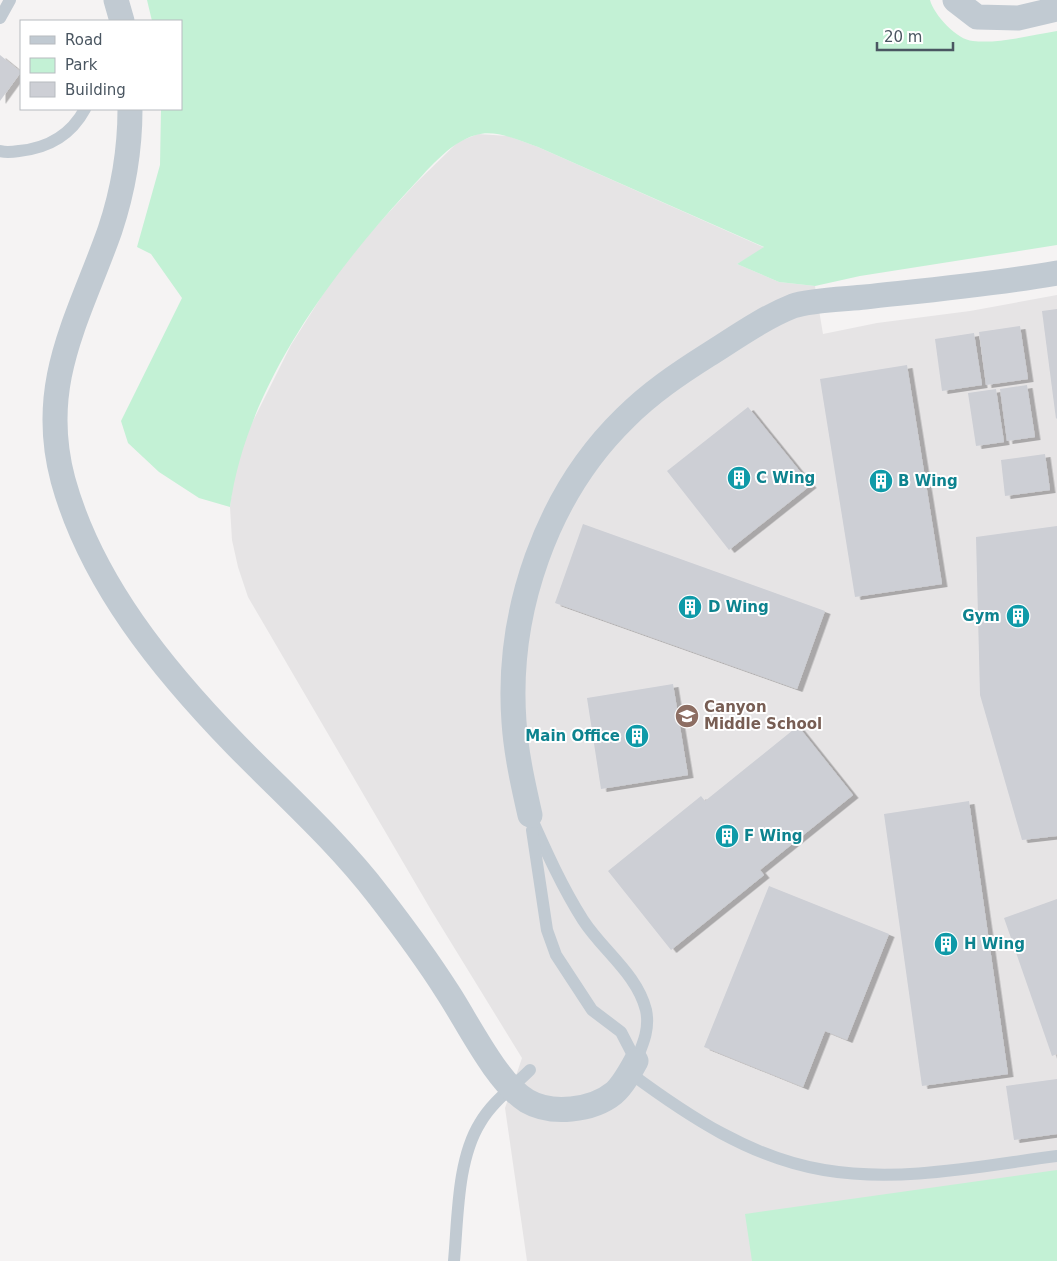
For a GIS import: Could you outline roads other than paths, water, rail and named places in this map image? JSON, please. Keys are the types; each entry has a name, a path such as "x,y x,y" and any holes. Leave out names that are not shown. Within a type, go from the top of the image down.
{"street":[{"path":"116,0 122,20"},
{"path":"955,0 977,17 1018,18 1057,10"},
{"path":"130,110 130,130 120,197 64,349 54,410 56,444 62,476 83,538 97,568 122,607 192,698 345,856 377,893 447,991 497,1069 512,1087 526,1100 541,1106 563,1110 590,1105 613,1094 633,1067"},
{"path":"530,815 518,758 513,721 513,683 524,597 554,520 575,480 625,418 671,378 754,326 795,305 1057,273"}],"lane":[{"path":"0,18 10,0"},
{"path":"0,151 34,150 58,141 78,122 85,110"},
{"path":"530,815 546,930 556,955 592,1010 621,1032 633,1067 679,1109 725,1136 770,1156 824,1170 877,1175 931,1173 1057,1156"},
{"path":"530,815 563,886 584,922 638,988 646,1011 647,1036 633,1067"},
{"path":"454,1261 465,1157 479,1123 495,1103 530,1070"}],"place":[{"name":"C Wing","path":"739,478"},
{"name":"B Wing","path":"881,481"},
{"name":"D Wing","path":"690,607"},
{"name":"Gym","path":"1018,616"},
{"name":"Canyon Middle School","path":"687,716"},
{"name":"Main Office","path":"637,736"},
{"name":"F Wing","path":"727,836"},
{"name":"H Wing","path":"946,944"}]}
